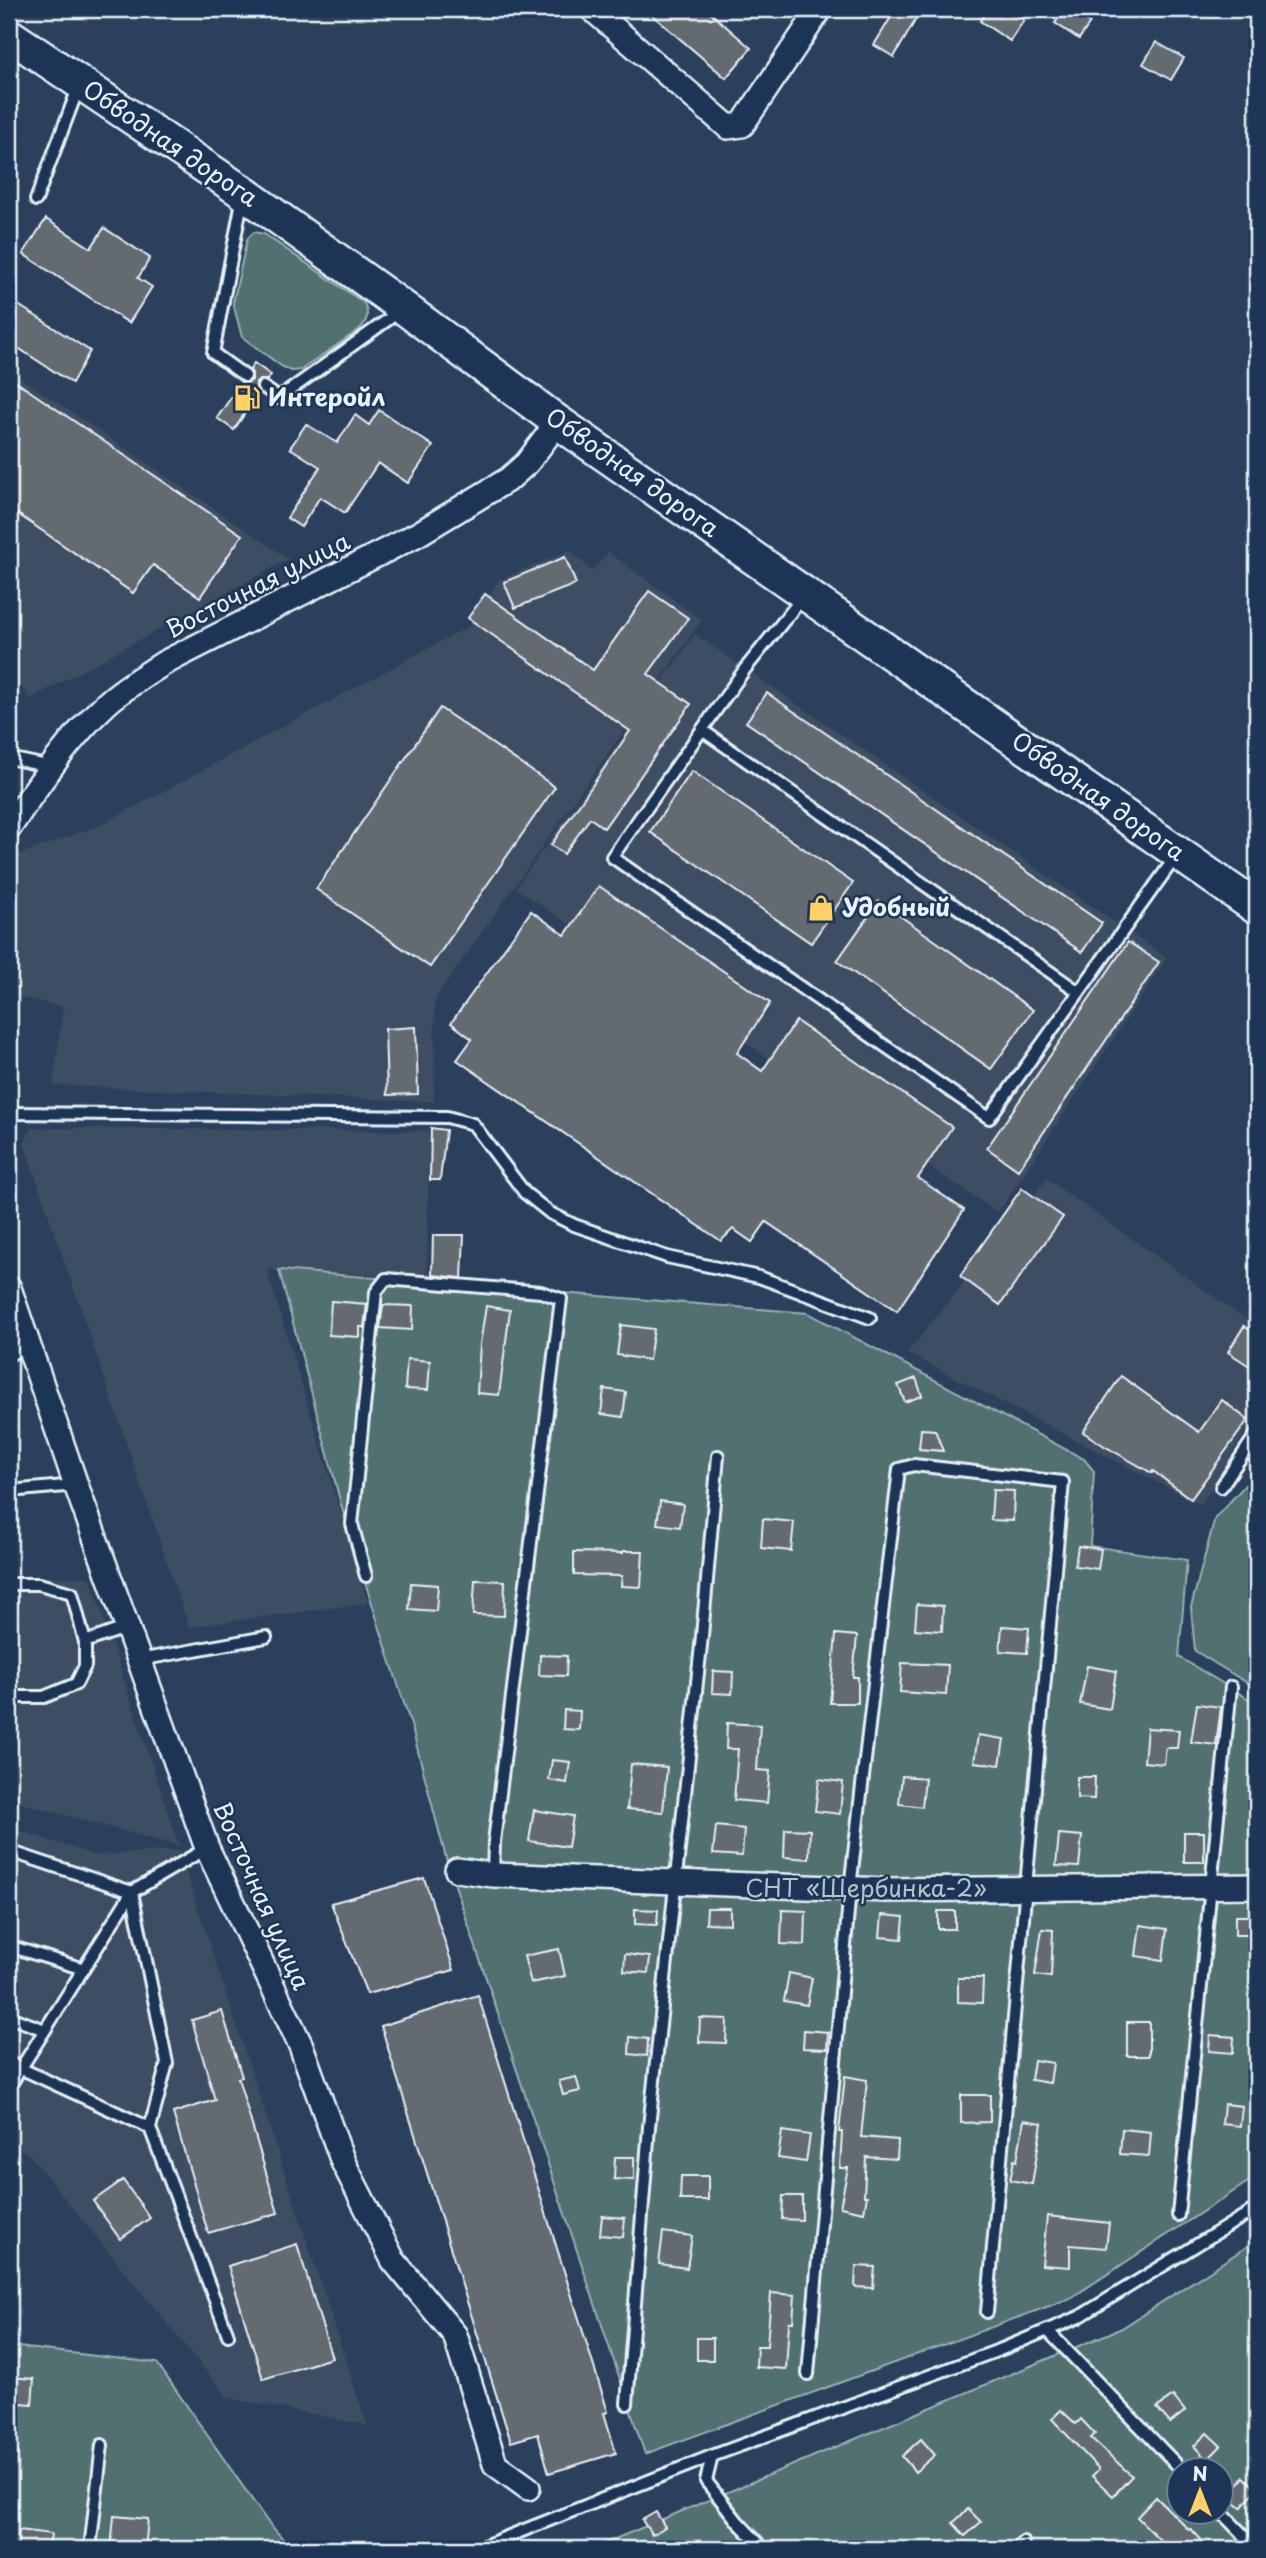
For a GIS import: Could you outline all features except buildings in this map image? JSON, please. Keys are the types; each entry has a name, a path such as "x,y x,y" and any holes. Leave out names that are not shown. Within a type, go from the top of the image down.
{"main road":[{"name":"Обводная дорога","path":"9,35 244,193 558,422 1257,908"}],"street":[{"path":"592,9 728,127 742,125 820,9"},
{"name":"Восточная улица","path":"9,828 51,767 106,704 131,685 164,663 418,534 497,486 527,463 558,422"},
{"name":"Восточная улица","path":"9,1288 18,1350 76,1485 207,1848 301,2046 342,2162 393,2260 455,2335 495,2464 528,2488"},
{"path":"457,1870 493,1875 850,1888 1257,1886"}],"lane":[{"path":"36,200 80,83"},
{"path":"244,193 213,353 245,376"},
{"path":"262,387 279,398 404,308"},
{"path":"804,594 745,668 612,857 989,1118 1179,852"},
{"path":"702,730 1079,992"},
{"path":"9,758 51,767"},
{"path":"9,1113 447,1117 473,1124 525,1193 550,1213 574,1226 667,1257 759,1277 870,1318"},
{"path":"366,1576 352,1524 376,1292 386,1279 541,1292 561,1300 494,1842 493,1875"},
{"path":"1221,1487 1257,1433"},
{"path":"627,2404 649,2127 702,1636 718,1456"},
{"path":"807,2374 850,1888 899,1469 914,1465 1063,1482 986,2312"},
{"path":"9,1491 76,1485"},
{"path":"9,1584 39,1584 72,1593 85,1642 85,1666 76,1684 44,1697 9,1697"},
{"path":"85,1642 128,1626"},
{"path":"139,1660 266,1637"},
{"path":"1178,2215 1231,1687"},
{"path":"9,2087 132,1892 207,1848"},
{"path":"9,1851 132,1892"},
{"path":"132,1892 167,2063 150,2128 228,2335"},
{"path":"9,1946 83,1969"},
{"path":"9,2017 45,2029"},
{"path":"9,2063 150,2128"},
{"path":"479,2549 712,2456 1048,2331 1079,2317 1257,2208"},
{"path":"1048,2331 1169,2456"},
{"path":"90,2549 102,2445"},
{"path":"712,2456 706,2481 738,2522 764,2549"},
{"path":"1234,2525 1257,2549"}],"shaded area":[{"path":"9,370 289,559 30,699 9,669"},
{"path":"570,550 592,571 608,552 702,620 435,999 434,1102 53,1085 63,1007 9,995 9,858 101,825 471,625 499,580"},
{"name":"Удобный","path":"695,634 1167,958 998,1213 516,888"},
{"path":"32,1128 429,1131 427,1278 267,1270 368,1603 189,1627 24,1143"},
{"path":"1047,1179 1257,1327 1257,1413 1201,1505 907,1353"},
{"path":"9,1576 90,1577 179,1846 9,1800"},
{"path":"9,1827 94,1855 179,1850 367,2425 228,2398 30,2156 9,2139"}],"green space":[{"path":"254,232 264,234 366,307 367,316 360,329 301,370 291,371 281,366 242,337 233,303 247,239"},
{"name":"СНТ «Щербинка-2»","path":"279,1270 808,1313 1084,1459 1094,1471 1090,1546 1187,1560 1179,1657 1257,1704 1257,2176 1071,2298 645,2454 446,1858 412,1728 346,1523"},
{"path":"1257,1472 1257,1689 1195,1651 1191,1607 1215,1518"},
{"path":"1257,2240 1257,2549 591,2549 1122,2328"},
{"path":"9,2346 157,2363 267,2521 292,2549 9,2549"}],"place":[{"name":"Интеройл","path":"247,398"},
{"name":"Удобный","path":"821,908"}]}
